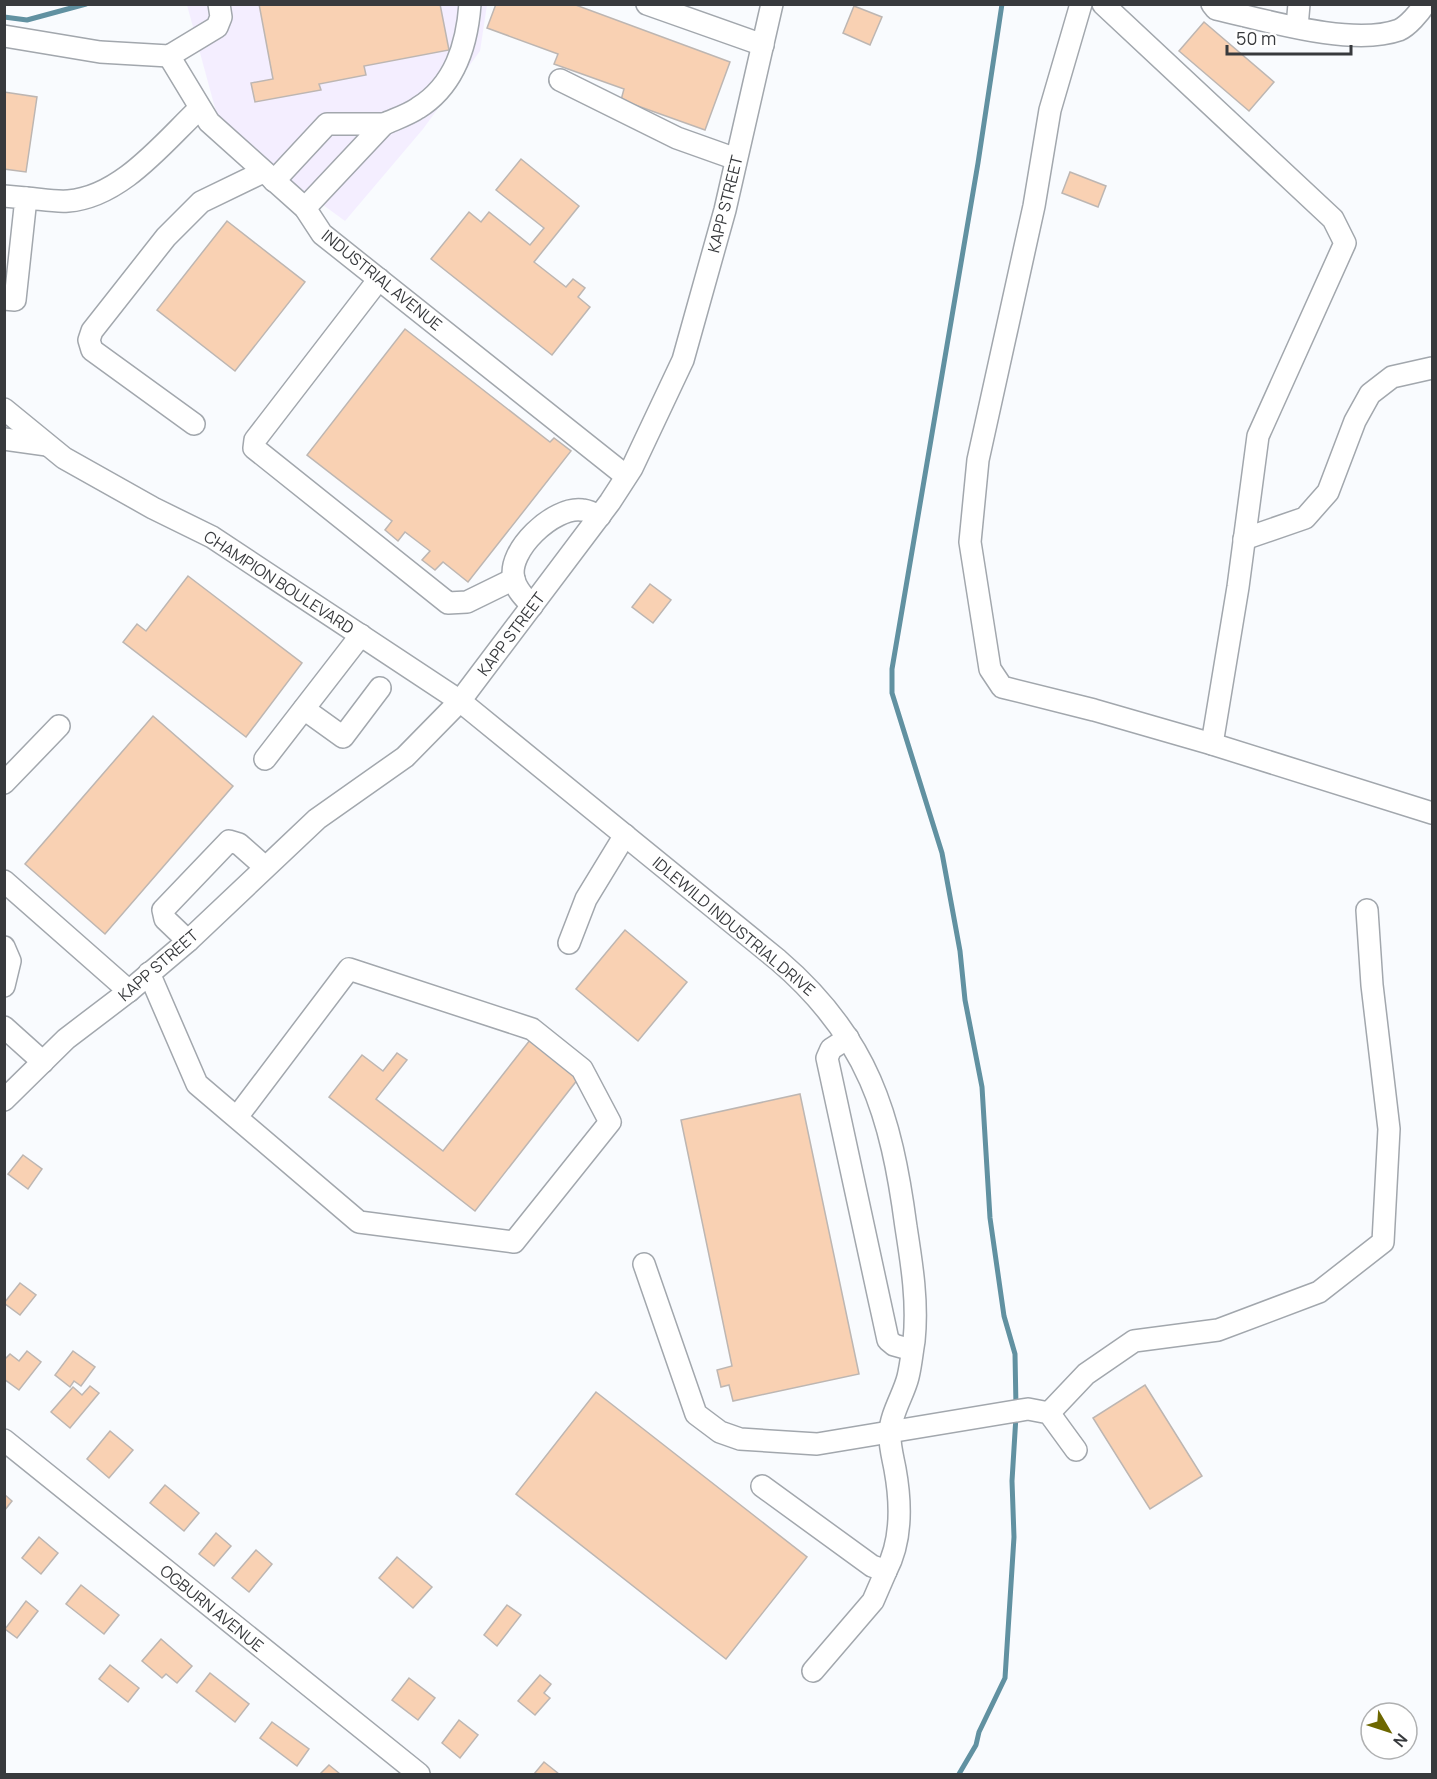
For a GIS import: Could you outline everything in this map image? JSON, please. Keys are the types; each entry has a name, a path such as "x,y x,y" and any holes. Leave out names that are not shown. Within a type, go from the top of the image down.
{"street":[{"path":"4,36 100,52 169,56 217,27 221,17 219,4"},
{"path":"305,208 384,124 419,108 452,72 466,41 470,4"},
{"path":"647,4 763,45"},
{"name":"KAPP STREET","path":"4,1100 66,1039 129,991 188,941 317,819 405,757 460,701 600,516 626,476 683,360 736,159 772,4"},
{"path":"1081,4 1050,110 1034,206 978,460 970,542 990,669 1002,687 1094,710 1212,744 1432,813"},
{"path":"1103,4 1333,219 1344,243 1258,436 1212,744"},
{"path":"1212,4 1216,9 1297,27 1363,37 1400,30 1425,4"},
{"path":"1297,27 1299,4"},
{"name":"INDUSTRIAL AVENUE","path":"169,56 199,109 230,143 305,208 322,234 626,476"},
{"path":"560,80 677,138 736,159"},
{"path":"4,196 67,201 102,190 131,172 199,109"},
{"path":"194,424 92,350 89,340 92,331 166,237 201,202 269,176 327,124 384,124"},
{"path":"4,299 15,300 26,198"},
{"path":"379,279 282,402 255,440 254,448 448,603 467,602 513,579"},
{"path":"1244,539 1305,518 1328,492 1355,421 1370,394 1392,377 1432,368"},
{"name":"CHAMPION BOULEVARD","path":"4,409 64,458 113,487 212,537 460,701"},
{"path":"4,439 47,445"},
{"path":"532,606 519,592 513,579 513,567 517,555 541,526 570,511 582,510 600,516"},
{"path":"265,759 361,635"},
{"path":"304,709 343,737 380,688"},
{"name":"IDLEWILD INDUSTRIAL DRIVE","path":"460,701 807,985 827,1007 848,1038 879,1100 890,1136 900,1180 912,1271 915,1309 912,1350 908,1376 889,1432"},
{"path":"4,783 58,726"},
{"path":"569,943 586,899 625,835"},
{"path":"188,941 165,919 163,910 229,841 239,844 265,867"},
{"path":"4,881 129,991"},
{"path":"1049,1413 1086,1374 1134,1341 1218,1330 1319,1292 1383,1242 1389,1129 1372,985 1367,910"},
{"path":"4,947 10,961 4,986"},
{"path":"149,973 197,1084 359,1222 514,1242 610,1122 582,1069 532,1029 349,969 237,1117"},
{"path":"4,1027 43,1062"},
{"path":"848,1038 831,1049 827,1058 888,1340 894,1345 912,1350"},
{"path":"644,1264 696,1414 720,1432 740,1438 817,1444 1028,1409 1049,1413 1076,1450"},
{"path":"813,1671 873,1601 894,1557 900,1500 889,1432"},
{"name":"OGBURN AVENUE","path":"4,1440 419,1774"},
{"path":"762,1486 872,1566 886,1571"}],"shaded area":[{"path":"187,5 487,5 480,51 423,129 345,221 221,130"}],"building":[{"path":"259,4 440,4 449,50 364,66 366,75 319,84 321,90 255,102 251,83 273,79"},
{"path":"496,4 573,4 730,62 705,130 621,100 624,89 554,64 558,54 487,28"},
{"path":"854,6 882,17 870,45 843,33"},
{"path":"1204,22 1274,82 1249,111 1179,51"},
{"path":"4,92 37,97 26,172 4,169"},
{"path":"521,159 579,206 534,262 566,287 573,279 585,288 578,297 590,307 552,355 431,259 469,212 481,222 489,212 530,245 544,228 496,190"},
{"path":"1070,172 1106,186 1098,207 1062,193"},
{"path":"227,221 305,282 235,371 157,310"},
{"path":"405,329 550,442 554,438 571,451 468,582 443,562 435,570 422,560 430,551 405,532 398,541 385,530 392,521 307,455"},
{"path":"188,576 302,663 246,737 123,642 137,624 146,631"},
{"path":"650,584 671,600 653,623 632,607"},
{"path":"153,716 233,786 105,934 25,864"},
{"path":"625,930 687,982 638,1041 576,989"},
{"path":"530,1040 578,1079 475,1211 329,1097 362,1055 383,1071 397,1053 407,1060 376,1099 443,1151"},
{"path":"800,1094 859,1374 733,1401 729,1385 721,1387 717,1370 732,1366 681,1120"},
{"path":"23,1155 42,1169 28,1189 8,1174"},
{"path":"20,1283 36,1295 20,1315 4,1303"},
{"path":"27,1351 41,1362 19,1390 4,1379 4,1360 10,1354 19,1361"},
{"path":"73,1351 95,1367 81,1386 74,1381 70,1387 55,1375"},
{"path":"1145,1385 1202,1476 1150,1509 1093,1418"},
{"path":"90,1386 99,1393 70,1428 51,1412 73,1387 82,1395"},
{"path":"596,1392 807,1557 726,1659 516,1494"},
{"path":"110,1431 133,1450 109,1478 87,1459"},
{"path":"165,1485 199,1513 184,1531 150,1503"},
{"path":"4,1494 12,1501 4,1511"},
{"path":"216,1533 231,1546 214,1566 199,1554"},
{"path":"39,1537 58,1553 41,1574 22,1558"},
{"path":"256,1550 272,1564 249,1592 232,1578"},
{"path":"397,1557 432,1587 413,1608 379,1578"},
{"path":"81,1585 119,1615 104,1634 66,1604"},
{"path":"26,1601 38,1611 17,1638 5,1629"},
{"path":"507,1605 521,1615 497,1646 484,1635"},
{"path":"161,1639 192,1666 177,1683 166,1674 162,1678 142,1661"},
{"path":"110,1665 139,1688 128,1702 99,1679"},
{"path":"210,1673 249,1704 235,1722 196,1691"},
{"path":"540,1675 551,1684 544,1693 550,1698 535,1715 518,1701"},
{"path":"409,1678 435,1698 418,1720 392,1700"},
{"path":"459,1720 478,1735 460,1758 442,1743"},
{"path":"272,1722 309,1749 297,1766 260,1738"},
{"path":"544,1762 559,1774 534,1774"},
{"path":"329,1765 340,1774 320,1774"}],"waterway":[{"path":"4,17 27,20 86,4"},
{"path":"1002,4 978,163 892,669 892,693 942,853 960,951 965,1000 982,1087 990,1218 1004,1316 1015,1354 1016,1407"},
{"path":"959,1774 976,1745 979,1732 1005,1678 1014,1537 1012,1481 1016,1416"}]}
